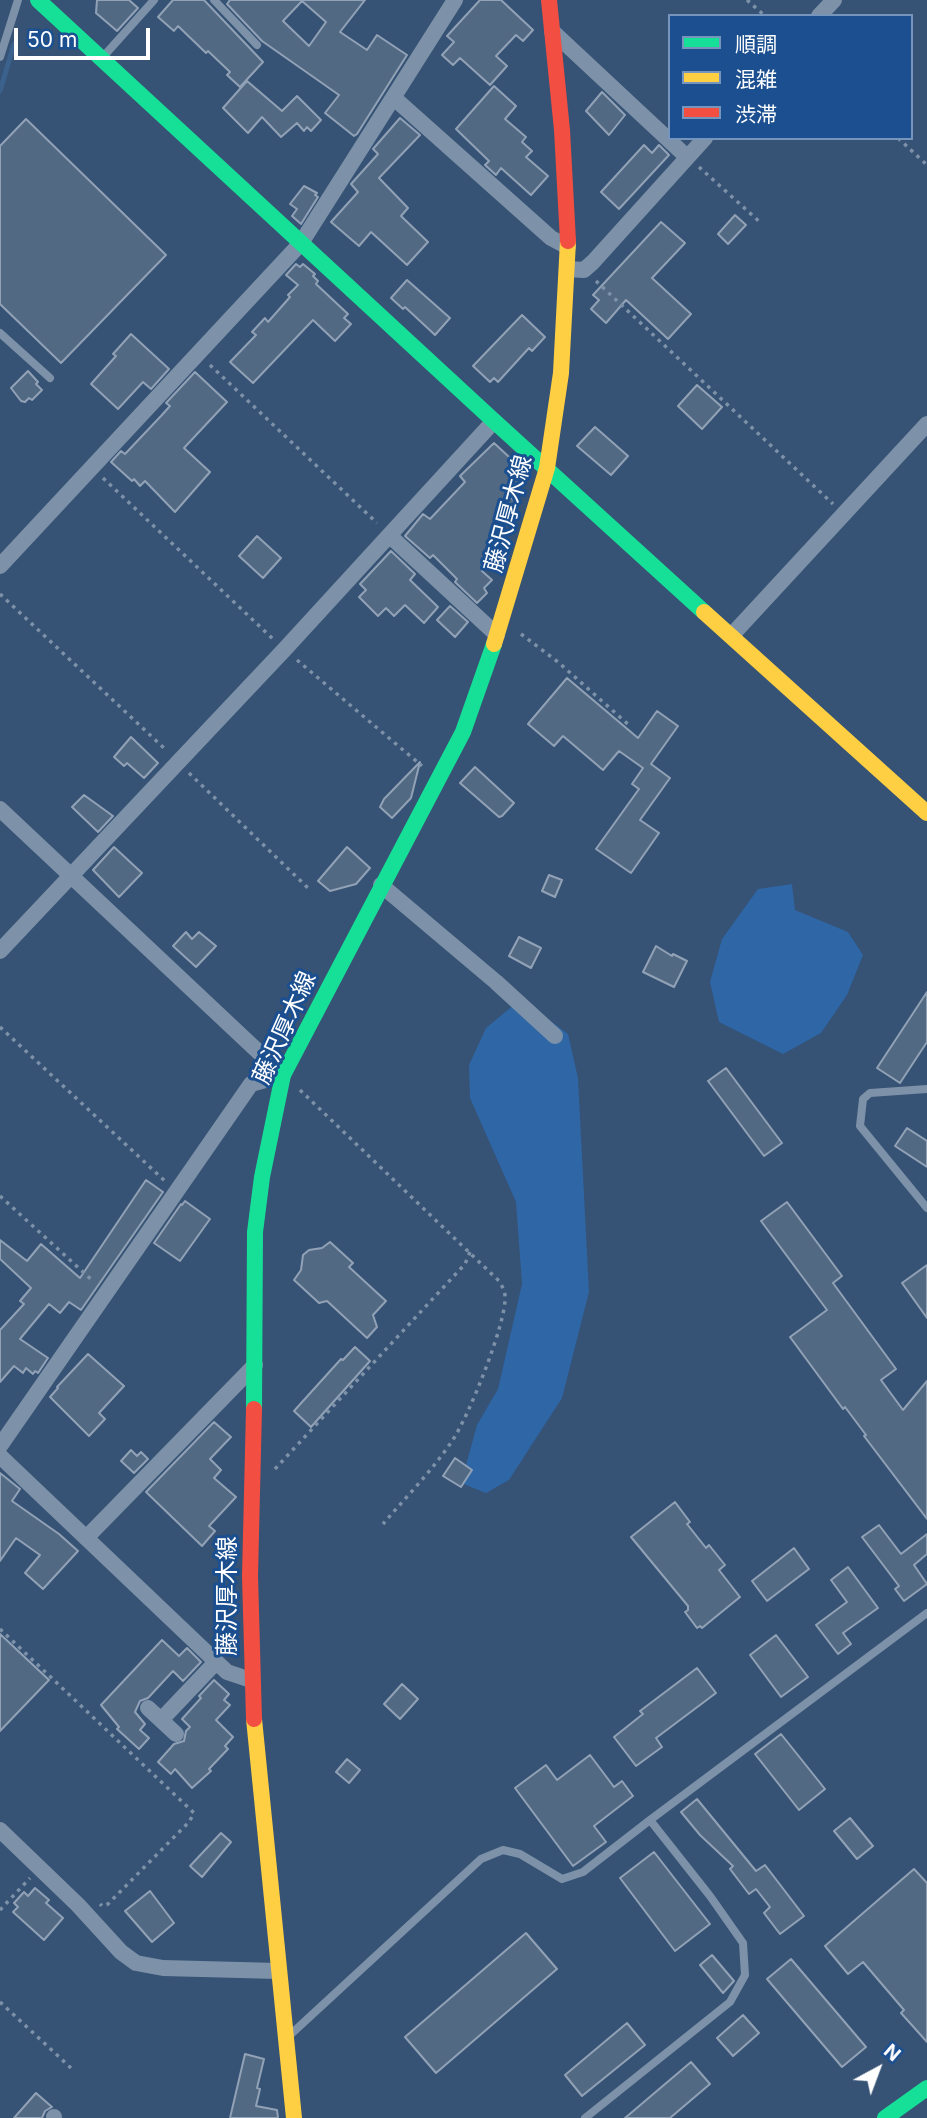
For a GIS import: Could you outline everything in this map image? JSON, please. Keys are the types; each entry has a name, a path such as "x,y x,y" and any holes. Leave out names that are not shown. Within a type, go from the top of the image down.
{"main road":[{"path":"38,0 494,421 927,813"},
{"name":"藤沢厚木線","path":"294,2118 251,1681 250,1576 256,1232 266,1153 283,1074 463,732 499,628 547,468 561,373 568,247 562,130 549,0"},
{"path":"885,2118 927,2088"}],"street":[{"path":"0,566 301,243 455,0"},
{"path":"822,14 834,0"},
{"path":"552,31 668,139"},
{"path":"394,98 551,238 568,247"},
{"path":"669,140 687,157"},
{"path":"567,268 584,270 703,140"},
{"path":"0,951 284,650 494,421"},
{"path":"731,636 927,424"},
{"path":"390,536 499,628"},
{"path":"0,809 283,1074 251,1084 0,1446"},
{"path":"381,885 496,982 555,1036"},
{"path":"86,1538 255,1365"},
{"path":"0,1456 227,1672 251,1681"},
{"path":"162,1720 216,1662"},
{"path":"148,1708 176,1734"},
{"path":"0,1830 78,1905 121,1952 136,1963 163,1968 278,1971"}],"lane":[{"path":"0,57 18,0"},
{"path":"102,59 154,0"},
{"path":"214,0 257,45"},
{"path":"0,333 50,378"},
{"path":"927,1089 870,1093 863,1098 860,1126 927,1208"},
{"path":"285,2039 481,1859 503,1850 520,1854 562,1878 583,1872 927,1613"},
{"path":"585,2118 730,2002 745,1975 743,1943 650,1820"}],"path":[{"path":"747,0 763,14"},
{"path":"900,140 927,165"},
{"path":"687,157 762,224"},
{"path":"584,270 845,514"},
{"path":"198,354 390,536"},
{"path":"91,467 284,650 439,781"},
{"path":"0,594 308,888"},
{"path":"499,628 558,662 630,726"},
{"path":"0,1027 178,1192"},
{"path":"283,1074 470,1252 499,1281 505,1294 503,1316 466,1415 454,1439 383,1524"},
{"path":"0,1196 106,1293"},
{"path":"253,1478 272,1472 465,1264 470,1252"},
{"path":"0,1629 194,1813 189,1822 108,1904 102,1906 94,1898"},
{"path":"0,1910 40,1868"},
{"path":"0,2002 71,2068"}],"shaded area":[{"path":"792,884 795,910 848,932 863,955 847,995 821,1033 783,1054 719,1022 710,982 722,939 758,889"},
{"path":"521,999 568,1034 578,1078 589,1292 562,1398 509,1480 486,1493 461,1483 477,1425 498,1389 522,1284 516,1202 470,1098 469,1065 486,1028"}],"building":[{"path":"97,0 129,0 138,8 117,31 96,13"},
{"path":"173,0 204,0 263,62 240,87 227,75 230,72 208,51 206,53 178,26 174,31 158,17"},
{"path":"230,0 365,0 340,32 367,50 377,35 407,55 354,136 325,113 339,95 262,41 227,4","holes":["302,1 326,22 309,46 283,21"]},
{"path":"480,0 501,0 533,30 523,41 516,35 496,56 507,66 490,85 460,58 453,65 442,55 454,42 447,36"},
{"path":"247,81 282,111 297,96 321,120 311,131 307,127 304,131 297,123 281,137 262,117 248,133 223,108"},
{"path":"494,86 516,106 505,119 526,137 522,142 532,151 526,157 548,176 531,195 501,168 496,175 485,165 489,161 456,129"},
{"path":"602,92 625,115 609,135 586,111"},
{"path":"400,118 420,135 379,178 408,208 401,216 428,242 407,265 371,232 359,246 331,222 358,192 351,184 378,154 373,149"},
{"path":"26,119 166,255 61,363 0,304 0,146"},
{"path":"644,145 652,153 659,145 669,155 619,209 601,192"},
{"path":"304,186 317,193 315,195 318,197 301,224 292,216 297,209 290,204"},
{"path":"735,215 746,225 728,244 718,234"},
{"path":"661,222 685,243 652,278 691,314 668,339 626,300 606,323 591,309 599,300 593,295"},
{"path":"296,264 300,267 303,264 315,274 313,276 318,281 316,284 348,314 344,318 351,324 335,341 313,320 253,383 230,362 256,335 252,332 265,318 268,322 290,297 288,295 298,285 286,275"},
{"path":"407,280 450,318 435,335 405,307 403,309 391,298"},
{"path":"522,315 545,337 532,351 529,348 498,382 494,378 490,382 473,366"},
{"path":"131,334 169,369 151,389 143,382 118,409 91,384"},
{"path":"28,371 42,390 32,400 29,398 25,402 21,401 11,388"},
{"path":"195,372 227,402 184,448 210,472 175,512 145,481 140,486 111,462 121,451 125,454 161,416 170,406 166,403"},
{"path":"697,385 722,407 702,429 678,406"},
{"path":"595,427 628,456 611,475 577,446"},
{"path":"494,443 521,468 519,471 523,478 509,496 517,503 506,514 512,519 491,541 501,550 482,571 492,580 484,588 487,593 477,603 433,555 430,558 405,536 423,514 430,519 465,482 460,476"},
{"path":"257,536 281,558 263,578 239,556"},
{"path":"391,551 415,574 410,580 438,607 424,623 405,605 394,616 386,608 378,616 359,597 366,590 360,584"},
{"path":"450,606 468,622 455,637 437,620"},
{"path":"567,678 638,738 657,711 678,726 651,764 670,778 640,820 659,833 631,873 596,849 639,789 632,784 643,768 619,751 603,770 563,736 554,746 528,724"},
{"path":"131,737 158,763 144,778 127,763 124,766 114,757"},
{"path":"420,762 411,798 392,818 380,807 384,799"},
{"path":"475,767 514,803 502,816 499,817 460,783"},
{"path":"84,795 113,816 98,832 72,807"},
{"path":"114,847 142,873 119,897 93,870"},
{"path":"347,847 370,868 356,884 330,891 318,881"},
{"path":"549,875 562,880 555,897 542,891"},
{"path":"186,932 192,939 199,932 216,946 196,967 173,946"},
{"path":"519,937 541,948 531,968 509,956"},
{"path":"656,946 687,961 674,987 643,972"},
{"path":"927,992 927,1042 900,1083 877,1068"},
{"path":"726,1068 782,1143 764,1156 708,1081"},
{"path":"907,1128 927,1141 927,1167 895,1146"},
{"path":"146,1180 163,1192 81,1310 69,1302 60,1313 49,1304 20,1339 48,1358 38,1373 35,1371 33,1374 26,1368 23,1373 14,1366 0,1382 0,1330 24,1304 20,1301 31,1288 0,1259 0,1240 27,1261 41,1244 80,1278"},
{"path":"185,1201 210,1219 180,1261 154,1243"},
{"path":"787,1202 842,1276 833,1283 896,1369 881,1380 903,1410 927,1381 927,1519 790,1337 827,1310 761,1221"},
{"path":"330,1242 353,1263 349,1267 386,1301 373,1315 377,1327 367,1338 327,1301 319,1303 294,1280 301,1270 303,1255"},
{"path":"927,1265 927,1318 902,1283"},
{"path":"355,1347 370,1361 311,1427 294,1411"},
{"path":"88,1354 124,1386 99,1413 105,1419 89,1436 50,1397"},
{"path":"214,1422 231,1437 210,1459 221,1470 214,1478 236,1497 209,1526 215,1531 202,1546 146,1492"},
{"path":"131,1450 137,1456 141,1452 148,1459 134,1473 121,1461"},
{"path":"455,1458 472,1470 461,1487 443,1476"},
{"path":"0,1473 20,1489 12,1501 78,1551 43,1589 25,1573 40,1555 16,1538 0,1561"},
{"path":"675,1502 690,1522 687,1524 706,1548 709,1545 725,1565 719,1570 740,1597 702,1628 697,1628 685,1612 688,1606 631,1537"},
{"path":"879,1525 901,1554 927,1534 927,1554 914,1565 927,1584 904,1601 895,1589 899,1586 862,1537"},
{"path":"794,1548 809,1569 767,1601 752,1581"},
{"path":"848,1567 878,1608 843,1633 851,1644 838,1654 816,1625 847,1602 831,1580"},
{"path":"0,1634 49,1680 0,1731"},
{"path":"776,1635 808,1677 781,1697 750,1655"},
{"path":"162,1640 179,1656 187,1648 201,1662 183,1681 173,1671 148,1698 140,1701 135,1712 145,1724 140,1730 149,1738 139,1749 117,1729 119,1727 101,1705"},
{"path":"697,1668 716,1693 656,1738 662,1747 636,1766 614,1737 643,1714 640,1711"},
{"path":"214,1680 229,1694 224,1700 230,1705 216,1720 233,1737 225,1746 228,1749 209,1769 211,1771 192,1788 175,1769 171,1774 158,1762 174,1744 184,1741 186,1731 190,1727 182,1719"},
{"path":"402,1684 418,1699 400,1719 384,1704"},
{"path":"781,1734 825,1789 799,1810 755,1754"},
{"path":"590,1755 614,1787 622,1781 633,1796 594,1826 606,1842 573,1866 515,1788 546,1765 557,1780"},
{"path":"347,1759 360,1770 349,1783 336,1772"},
{"path":"697,1799 756,1871 765,1865 804,1916 780,1934 764,1913 770,1907 756,1889 749,1894 730,1869 733,1866 700,1835 681,1812"},
{"path":"850,1818 873,1846 857,1859 834,1831"},
{"path":"221,1833 231,1842 202,1877 190,1866"},
{"path":"654,1852 710,1924 675,1951 620,1878"},
{"path":"914,1869 927,1883 927,2042 901,2013 904,2010 863,1962 848,1974 825,1946"},
{"path":"35,1888 49,1900 46,1903 63,1918 44,1940 13,1912 18,1907 14,1903 24,1892 28,1896"},
{"path":"150,1891 174,1923 152,1942 125,1911"},
{"path":"526,1933 557,1969 436,2073 405,2037"},
{"path":"712,1955 734,1981 723,1993 700,1965"},
{"path":"791,1959 866,2047 842,2067 767,1979"},
{"path":"743,2015 759,2033 733,2056 717,2038"},
{"path":"627,2023 645,2045 582,2096 565,2075"},
{"path":"245,2054 264,2059 256,2106 277,2110 278,2118 230,2118"},
{"path":"691,2062 710,2084 670,2118 625,2118"},
{"path":"36,2093 52,2107 45,2111 42,2118 14,2118"}],"waterway":[{"path":"0,91 14,44"}],"traffic: fast":[{"path":"38,0 704,612"},
{"path":"254,1409 255,1232 262,1177 283,1075 463,732 494,644"},
{"path":"885,2118 927,2088"}],"traffic: slow":[{"path":"494,644 547,468 561,373 568,241"},
{"path":"704,612 927,813"},
{"path":"254,1719 294,2118"}],"traffic: jam":[{"path":"549,0 562,130 568,241"},
{"path":"254,1409 250,1576 254,1719"}]}
